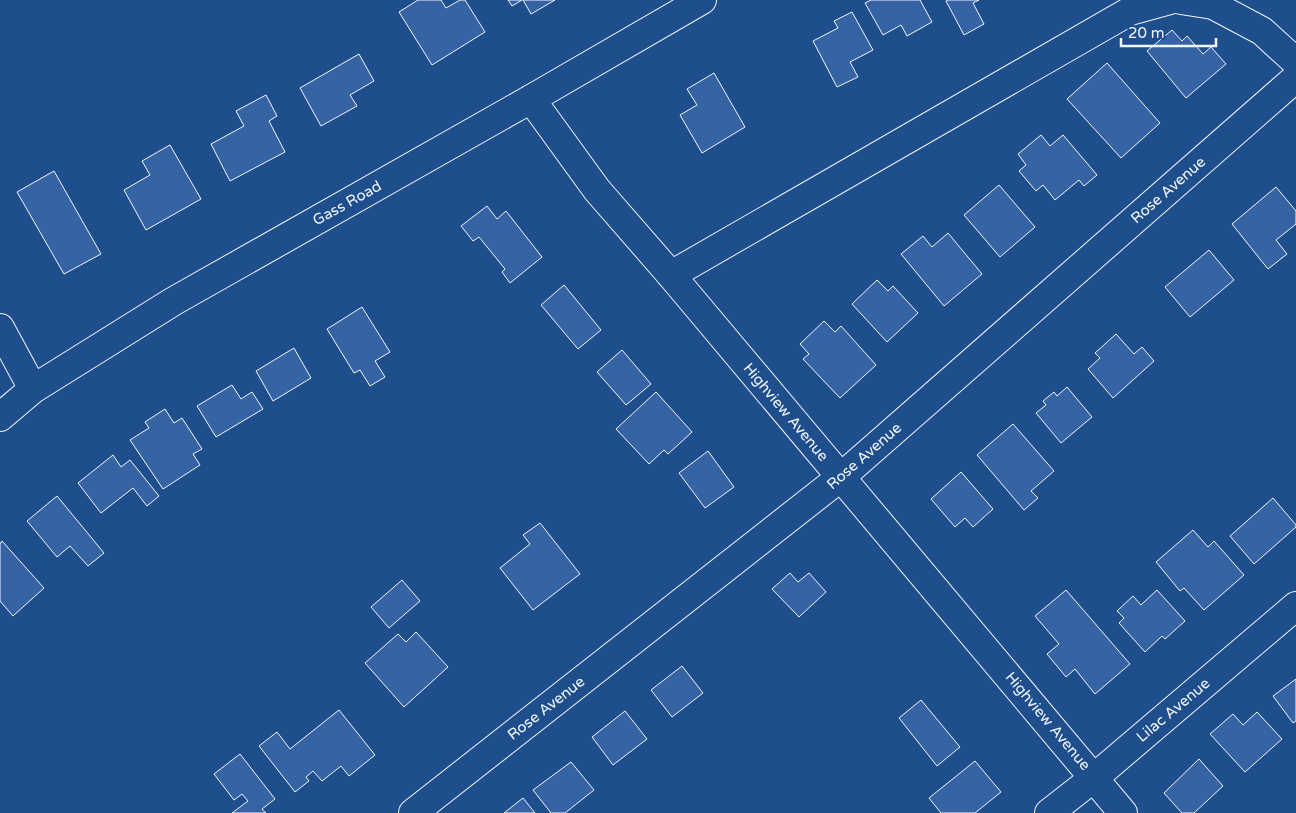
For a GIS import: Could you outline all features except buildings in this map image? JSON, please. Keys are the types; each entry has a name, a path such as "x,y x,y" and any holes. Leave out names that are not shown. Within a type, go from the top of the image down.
{"street":[{"name":"Gass Road","path":"0,418 33,389 174,301 532,99 702,0"},
{"path":"671,275 1130,11 1170,0"},
{"path":"1181,0 1213,5 1262,31 1296,62"},
{"name":"Rose Avenue","path":"413,813 841,477 1296,78"},
{"name":"Highview Avenue","path":"532,99 597,190 671,275 1124,813"},
{"path":"0,328 33,389"},
{"name":"Lilac Avenue","path":"1049,813 1095,777 1296,606"}]}
